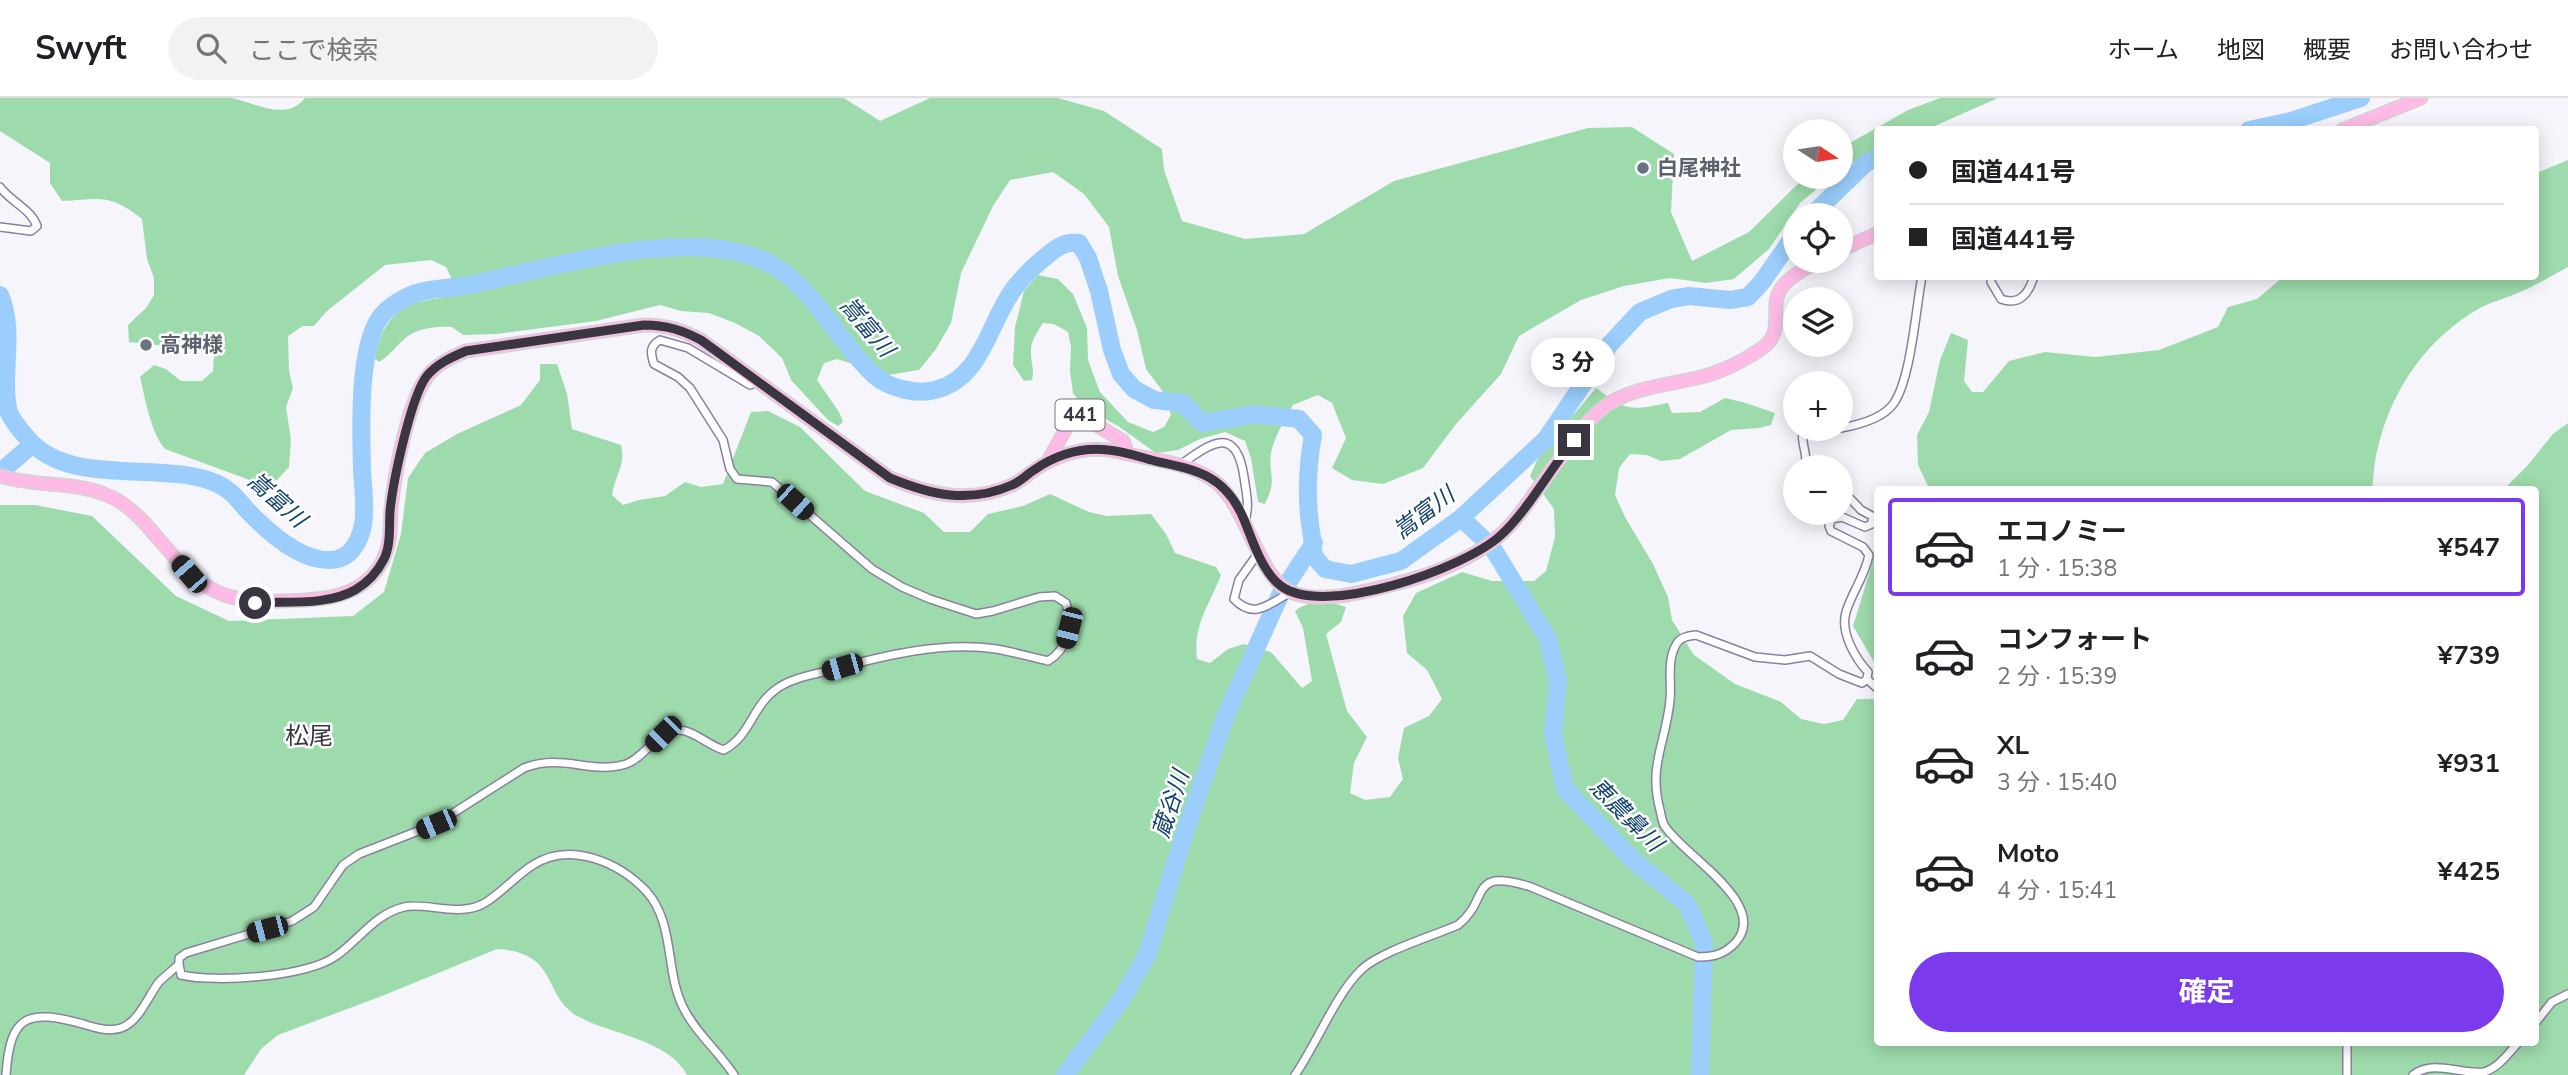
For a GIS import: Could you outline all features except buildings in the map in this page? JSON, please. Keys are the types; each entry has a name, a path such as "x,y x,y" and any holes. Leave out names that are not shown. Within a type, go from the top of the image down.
{"highway":[{"path":"2352,126 2421,98"},
{"path":"1853,244 1874,235"},
{"path":"1291,592 1333,596 1357,594 1422,577 1480,550 1500,536 1561,455 1604,407 1620,398 1671,383 1701,378 1734,365 1766,345 1774,335 1777,319 1775,303 1780,289 1799,273"},
{"name":"441","path":"0,477 106,494 141,520 189,574 213,592 255,603 328,599 355,590 373,576 385,558 394,487 416,395 427,376 446,360 466,351 644,325 664,325 682,330 701,340 890,478 917,489 949,496 980,496 1014,485 1058,456 1085,450 1110,450 1202,472 1231,496 1259,552 1280,585 1291,592"},
{"name":"441","path":"1048,462 1075,412 1122,441 1128,454"}],"street":[{"path":"0,187 30,215 37,226 31,231 0,226"},
{"path":"1853,426 1880,415 1894,404 1910,351 1921,280"},
{"path":"1991,280 2001,299 2009,302 2021,299 2030,292 2033,280"},
{"path":"734,1075 683,1009 674,981 668,938 659,910 646,892 619,870 598,859 578,854 556,855 534,864 482,904 465,909 440,910 407,906 390,912 323,965 245,978 190,977 181,975 179,958 205,946 292,921 314,907 343,864 359,854 436,824 524,768 538,763 555,761 613,767 629,763 643,754 663,734 677,730 688,732 711,746 724,750 737,743 763,703 776,689 798,679 882,657 964,647 994,649 1048,661 1058,655 1065,643 1070,615 1066,603 1055,597 1039,597 976,614 930,599 902,587 872,569 772,482 737,479 730,469 723,440 690,388 678,377 654,364 650,353 653,344 660,340 677,343 750,384 757,382"},
{"path":"1179,466 1206,447 1217,443 1227,443 1238,450 1248,510 1245,520"},
{"path":"1853,502 1872,516 1872,524 1865,527 1853,522"},
{"path":"1295,1075 1343,994 1361,970 1380,957 1458,925 1468,918 1483,886 1490,882 1517,883 1531,887 1698,957 1715,957 1738,940 1744,926 1743,915 1732,896 1715,876 1664,825 1656,795 1656,759 1666,729 1670,697 1669,665 1678,641 1685,636 1696,635 1755,657 1785,660 1810,656 1850,679 1862,683 1867,679 1868,673 1854,653 1844,625 1846,612 1866,570 1869,555 1863,547 1831,531 1829,525"},
{"path":"1259,552 1239,580 1234,599 1244,609 1254,611 1291,592"},
{"path":"1867,679 1874,685"},
{"path":"6,1075 7,1051 15,1031 27,1019 55,1016 100,1029 120,1028 128,1024 159,982 179,964"},
{"path":"2539,1017 2552,1002 2568,994"},
{"path":"2347,1046 2347,1075"},
{"path":"2413,1075 2420,1070 2431,1068 2486,1072 2503,1060 2515,1046"}],"green space":[{"path":"0,98 232,98 280,110 289,109 305,98 844,98 880,121 930,98 1058,98 1104,111 1162,149 1164,170 1182,221 1245,239 1304,234 1394,181 1588,128 1632,127 1674,154 1671,212 1692,261 1749,232 1793,189 1817,189 1800,203 1783,203 1783,228 1769,249 1734,279 1706,283 1670,278 1624,286 1581,300 1519,336 1501,374 1456,424 1423,468 1383,484 1352,480 1332,468 1346,438 1332,403 1318,395 1293,405 1280,429 1271,453 1272,482 1265,504 1258,502 1251,458 1245,441 1225,432 1200,439 1178,450 1156,453 1118,426 1083,407 1073,393 1068,332 1054,324 1043,323 1035,336 1031,350 1032,380 1024,381 1013,365 1015,327 1024,291 1038,275 1058,279 1073,294 1087,328 1088,360 1100,392 1128,422 1153,432 1164,427 1171,415 1164,393 1146,369 1137,330 1118,276 1109,227 1084,194 1053,172 1010,180 993,206 961,273 951,323 936,349 919,370 888,375 837,359 824,363 817,380 839,412 843,422 838,426 828,420 791,380 782,358 759,336 709,313 681,311 660,305 596,321 497,334 463,335 452,327 429,328 408,336 379,362 375,359 379,342 390,321 414,303 443,297 451,277 446,267 431,260 385,265 327,311 314,326 303,326 288,336 289,371 293,388 286,407 291,440 289,467 277,480 255,482 165,449 156,434 140,377 154,365 166,369 181,381 202,381 213,371 214,356 200,342 174,347 129,342 128,325 146,308 154,295 154,278 147,259 142,219 121,205 104,199 62,201 50,183 50,163 0,131"},
{"path":"1940,98 1998,98 1935,126 1880,126 1908,110"},
{"path":"1874,129 1874,152 1853,162 1853,141"},
{"path":"2568,160 2568,267 2528,288 2480,308 2461,320 2428,350 2402,385 2392,405 2377,452 2373,486 1928,486 1918,465 1917,435 1929,412 1940,360 1951,333 1968,340 1964,381 1972,392 1983,392 2009,361 2045,352 2096,357 2159,350 2218,327 2228,307 2257,299 2279,280 2539,280 2539,172"},
{"path":"540,364 557,364 567,394 572,429 621,445 621,465 612,495 623,505 665,496 685,482 701,487 723,484 751,412 768,411 800,427 865,491 924,513 944,532 970,532 988,514 1023,506 1050,494 1089,512 1107,516 1151,514 1166,534 1175,553 1216,567 1221,575 1197,635 1197,659 1210,663 1228,649 1244,644 1271,652 1302,688 1312,681 1303,628 1295,611 1307,604 1320,602 1346,607 1341,622 1326,634 1347,711 1367,737 1354,763 1350,793 1365,800 1390,797 1403,779 1398,758 1404,728 1429,716 1442,699 1427,670 1407,653 1403,616 1416,593 1462,572 1492,581 1534,581 1546,571 1555,537 1554,509 1530,476 1539,456 1596,388 1622,405 1636,408 1668,403 1672,413 1700,412 1725,398 1775,413 1771,425 1731,430 1680,459 1661,461 1647,455 1630,454 1619,468 1615,495 1653,564 1668,597 1672,620 1694,655 1735,684 1781,702 1801,719 1824,724 1843,720 1857,699 1874,699 1874,1046 2539,1046 2539,486 2507,486 2553,434 2568,423 2568,1075 687,1075 678,1063 653,1046 579,1017 567,1008 541,967 531,958 517,952 497,949 278,1035 261,1049 244,1075 0,1075 0,505 35,505 92,516 176,596 229,621 353,616 384,592 401,534 408,478 425,453 457,434 521,405 540,380"},
{"path":"1874,549 1874,662 1853,626"}],"waterway":[{"name":"嵩富川","path":"2268,126 2361,98"},
{"name":"嵩富川","path":"1824,203 1866,163 1874,160"},
{"name":"嵩富川","path":"0,295 7,324 6,384 9,413 28,439 46,454 68,464 93,469 172,473 218,484 231,492 262,525 289,547 309,556 331,560 342,558 349,553 356,544 363,524 362,392 372,333 385,312 411,295 632,251 686,247 734,252 769,263 793,280 818,306 851,350 875,376 888,384 920,392 935,390 965,373 984,346 1007,299 1029,271 1060,246 1079,243 1088,258 1099,291 1112,350 1121,374 1134,389 1154,400 1183,403 1202,423 1256,414 1299,419 1313,435 1308,490 1313,555 1325,569 1351,574 1401,561 1461,518 1546,439 1610,344 1640,312 1671,299 1689,296 1730,300 1748,297 1783,252"},
{"path":"4,469 33,444"},
{"name":"恵農鼻川","path":"1461,518 1492,547 1548,639 1558,682 1553,734 1565,789 1633,860 1687,904 1704,943 1700,1075"},
{"name":"蔵谷川","path":"1065,1075 1121,1000 1147,955 1184,835 1226,715 1281,593 1314,543"}],"place":[{"name":"白尾神社","path":"1643,168"},
{"name":"高神様","path":"146,345"}],"district":[{"name":"松尾","path":"309,736"}],"route":[{"path":"255,603 328,599 355,590 373,576 385,558 394,487 416,395 427,376 446,360 466,351 644,325 664,325 682,330 701,340 890,478 917,489 949,496 980,496 1014,485 1058,456 1085,450 1110,450 1202,472 1231,496 1242,513 1269,572 1280,585 1294,593 1306,595 1357,594 1422,577 1480,550 1500,536 1574,440"}]}
